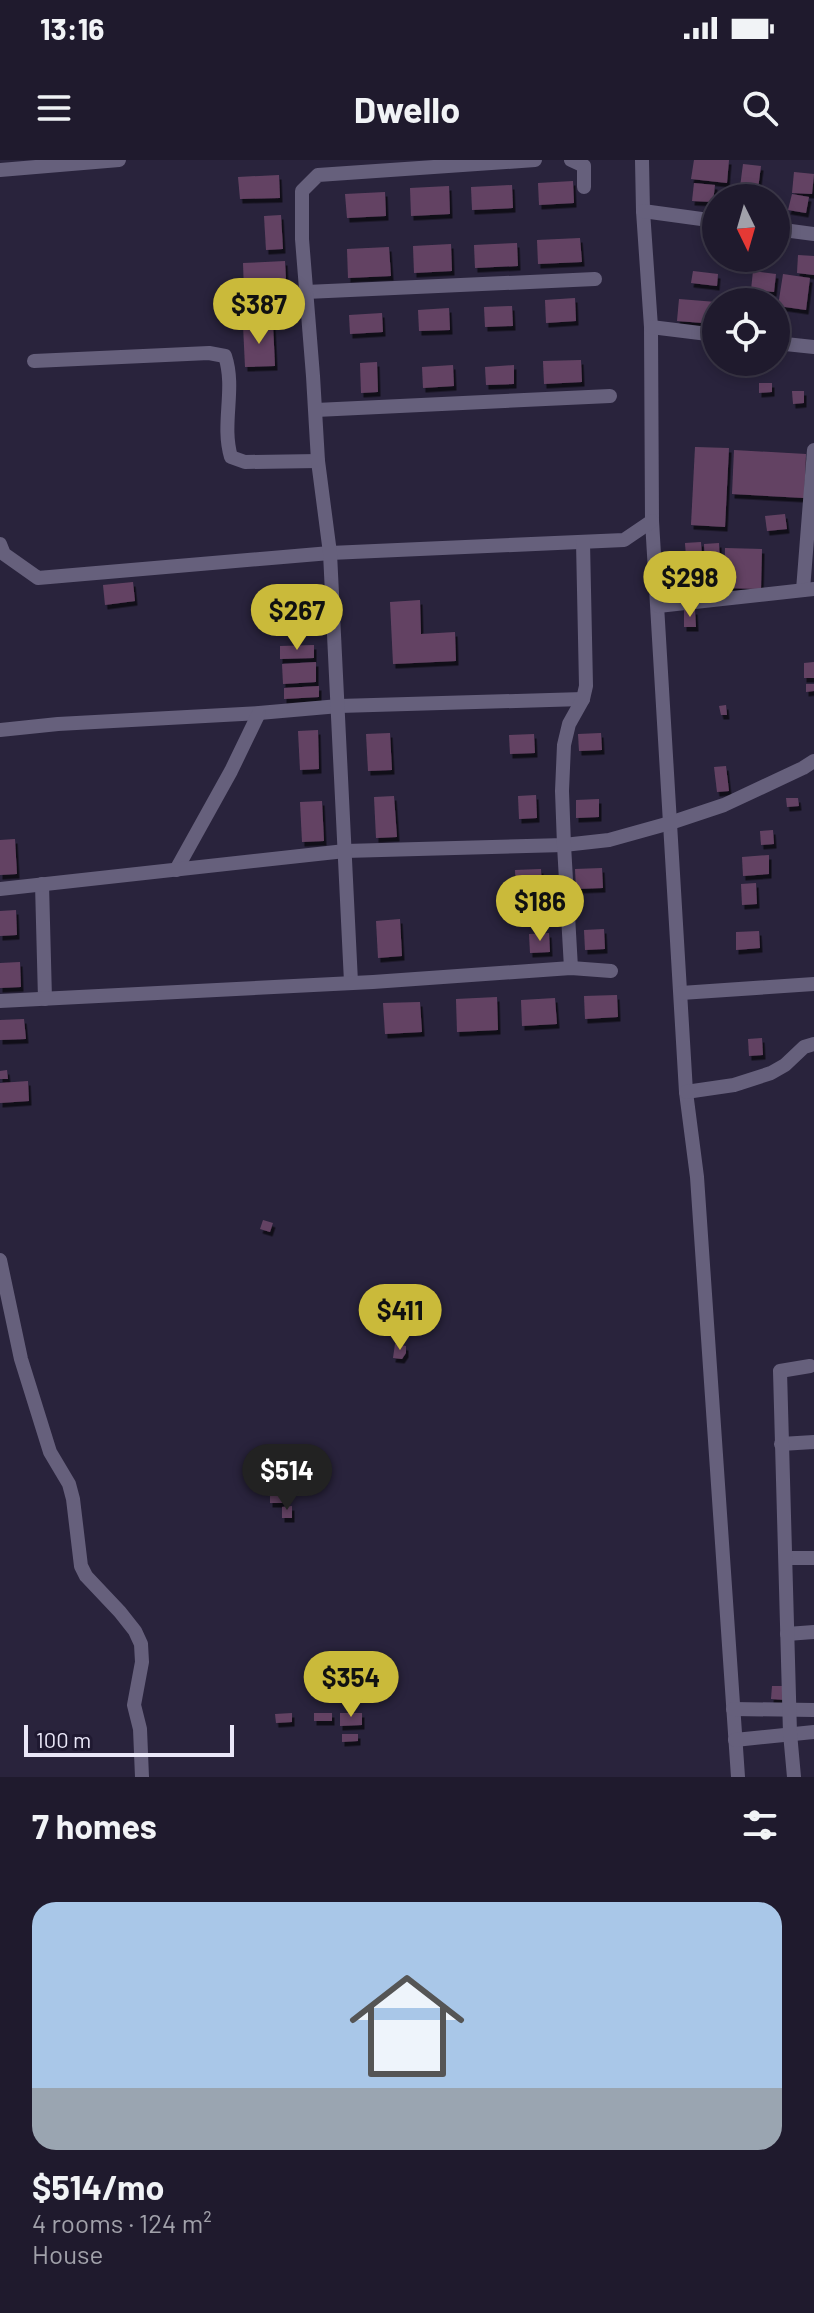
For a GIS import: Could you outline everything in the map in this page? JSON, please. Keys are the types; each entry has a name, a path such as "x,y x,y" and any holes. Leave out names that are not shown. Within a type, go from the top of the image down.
{"street":[{"path":"0,170 119,160"},
{"path":"351,982 330,553 318,461 302,239 302,191 318,175 535,160"},
{"path":"571,160 584,166 584,187"},
{"path":"642,160 651,327 652,521 686,1092 697,1177 738,1777"},
{"path":"643,211 702,219"},
{"path":"790,231 814,234"},
{"path":"306,292 595,279"},
{"path":"651,327 702,333"},
{"path":"790,344 814,347"},
{"path":"34,361 209,353 225,356 230,371 226,441 231,457 245,462 318,461"},
{"path":"316,410 610,396"},
{"path":"658,606 809,590 814,451"},
{"path":"0,544 4,554 38,578 330,553 624,540 652,521"},
{"path":"571,968 562,791 564,745 569,724 583,699 586,686 583,542"},
{"path":"0,730 339,706 583,699"},
{"path":"176,870 259,713"},
{"path":"0,889 345,851 564,845 609,840 724,805 814,761"},
{"path":"42,884 45,999"},
{"path":"0,1001 571,968 611,971"},
{"path":"681,993 814,984"},
{"path":"686,1092 734,1085 771,1073 804,1047 814,1044"},
{"path":"0,1260 21,1359 50,1452 69,1484 73,1499 81,1566 86,1576 135,1631 141,1644 142,1662 134,1705 140,1729 142,1777"},
{"path":"794,1777 790,1733 780,1371 810,1366"},
{"path":"781,1444 814,1442"},
{"path":"786,1558 814,1558"},
{"path":"787,1634 814,1632"},
{"path":"733,1709 814,1710"},
{"path":"735,1740 814,1732"}],"building":[{"path":"694,160 729,160 727,183 691,179"},
{"path":"743,164 761,166 759,184 740,184"},
{"path":"794,172 814,174 812,194 792,193"},
{"path":"279,175 280,198 240,199 238,177"},
{"path":"573,181 574,203 539,205 538,183"},
{"path":"694,183 704,184 702,184 702,201 692,201"},
{"path":"512,185 513,208 472,210 471,187"},
{"path":"449,186 450,214 411,216 410,188"},
{"path":"385,192 386,216 347,218 345,194"},
{"path":"792,194 809,197 806,213 790,210"},
{"path":"281,215 283,249 266,250 264,216"},
{"path":"580,238 582,262 538,264 537,240"},
{"path":"517,243 518,266 475,268 474,245"},
{"path":"451,244 452,271 414,273 413,246"},
{"path":"389,247 391,276 348,278 347,249"},
{"path":"798,255 814,256 814,275 797,273"},
{"path":"285,261 288,317 245,319 243,263"},
{"path":"693,271 718,274 717,286 691,283"},
{"path":"753,272 776,274 774,288 751,288"},
{"path":"783,274 810,278 806,310 790,308 790,288 781,288"},
{"path":"575,298 576,321 546,323 545,300"},
{"path":"679,299 702,301 702,323 677,321"},
{"path":"512,306 513,326 485,327 484,307"},
{"path":"449,308 450,330 419,331 418,310"},
{"path":"382,313 383,332 350,334 349,315"},
{"path":"273,324 275,366 245,367 243,325"},
{"path":"581,360 582,382 544,384 543,361"},
{"path":"377,362 378,392 361,393 360,363"},
{"path":"453,365 454,386 423,388 422,367"},
{"path":"514,365 514,384 486,385 485,367"},
{"path":"759,383 772,383 772,392 759,393"},
{"path":"792,391 804,391 804,403 793,404"},
{"path":"695,447 729,448 725,527 691,525"},
{"path":"734,450 806,454 804,498 732,494"},
{"path":"785,514 787,529 767,531 765,516"},
{"path":"701,542 702,556 686,557 685,543"},
{"path":"719,543 721,587 706,588 704,544"},
{"path":"725,548 762,549 761,589 724,588"},
{"path":"692,562 699,562 700,574 692,574"},
{"path":"133,582 135,601 105,605 103,585"},
{"path":"420,600 421,634 455,632 456,661 393,664 390,602"},
{"path":"684,610 695,610 696,627 684,627"},
{"path":"314,645 314,658 280,659 280,646"},
{"path":"316,662 316,682 283,684 282,664"},
{"path":"814,662 814,678 804,678 804,663"},
{"path":"806,684 814,684 814,691 806,692"},
{"path":"319,686 319,697 284,699 284,688"},
{"path":"726,705 727,715 721,715 719,706"},
{"path":"318,730 319,769 300,770 298,731"},
{"path":"390,733 392,770 368,771 366,734"},
{"path":"601,733 602,750 579,751 578,734"},
{"path":"534,734 535,753 510,754 509,735"},
{"path":"726,766 729,791 717,792 714,767"},
{"path":"536,795 537,818 519,819 518,796"},
{"path":"394,796 397,837 376,838 374,797"},
{"path":"786,798 798,798 799,806 787,807"},
{"path":"599,799 599,817 576,818 576,800"},
{"path":"322,801 324,841 302,842 300,802"},
{"path":"773,830 774,844 761,845 760,831"},
{"path":"15,839 17,874 0,875 0,840"},
{"path":"769,855 769,874 743,876 742,857"},
{"path":"602,868 603,888 576,889 575,869"},
{"path":"541,869 542,889 516,890 515,870"},
{"path":"756,883 757,904 742,905 741,884"},
{"path":"16,910 17,935 0,936 0,911"},
{"path":"400,919 402,956 378,958 376,921"},
{"path":"604,929 605,949 585,950 584,930"},
{"path":"759,931 760,948 736,950 736,932"},
{"path":"549,933 550,952 530,953 529,934"},
{"path":"20,962 21,987 0,988 0,963"},
{"path":"617,995 618,1017 585,1019 584,996"},
{"path":"497,997 498,1030 457,1032 456,999"},
{"path":"555,998 557,1024 522,1026 521,1000"},
{"path":"420,1002 422,1032 385,1034 383,1003"},
{"path":"24,1019 26,1039 0,1040 0,1020"},
{"path":"762,1038 763,1055 749,1056 748,1039"},
{"path":"7,1070 8,1079 0,1079 0,1071"},
{"path":"28,1081 29,1101 0,1103 0,1083"},
{"path":"263,1220 273,1223 270,1232 260,1229"},
{"path":"395,1344 406,1346 402,1359 393,1358"},
{"path":"270,1487 284,1488 283,1503 270,1503"},
{"path":"292,1506 292,1518 282,1518 282,1507"},
{"path":"772,1686 785,1686 785,1700 771,1699"},
{"path":"292,1713 292,1722 276,1723 275,1714"},
{"path":"314,1713 332,1713 332,1721 314,1721"},
{"path":"340,1713 362,1713 362,1725 340,1726"},
{"path":"342,1734 358,1734 358,1741 342,1742"}]}
